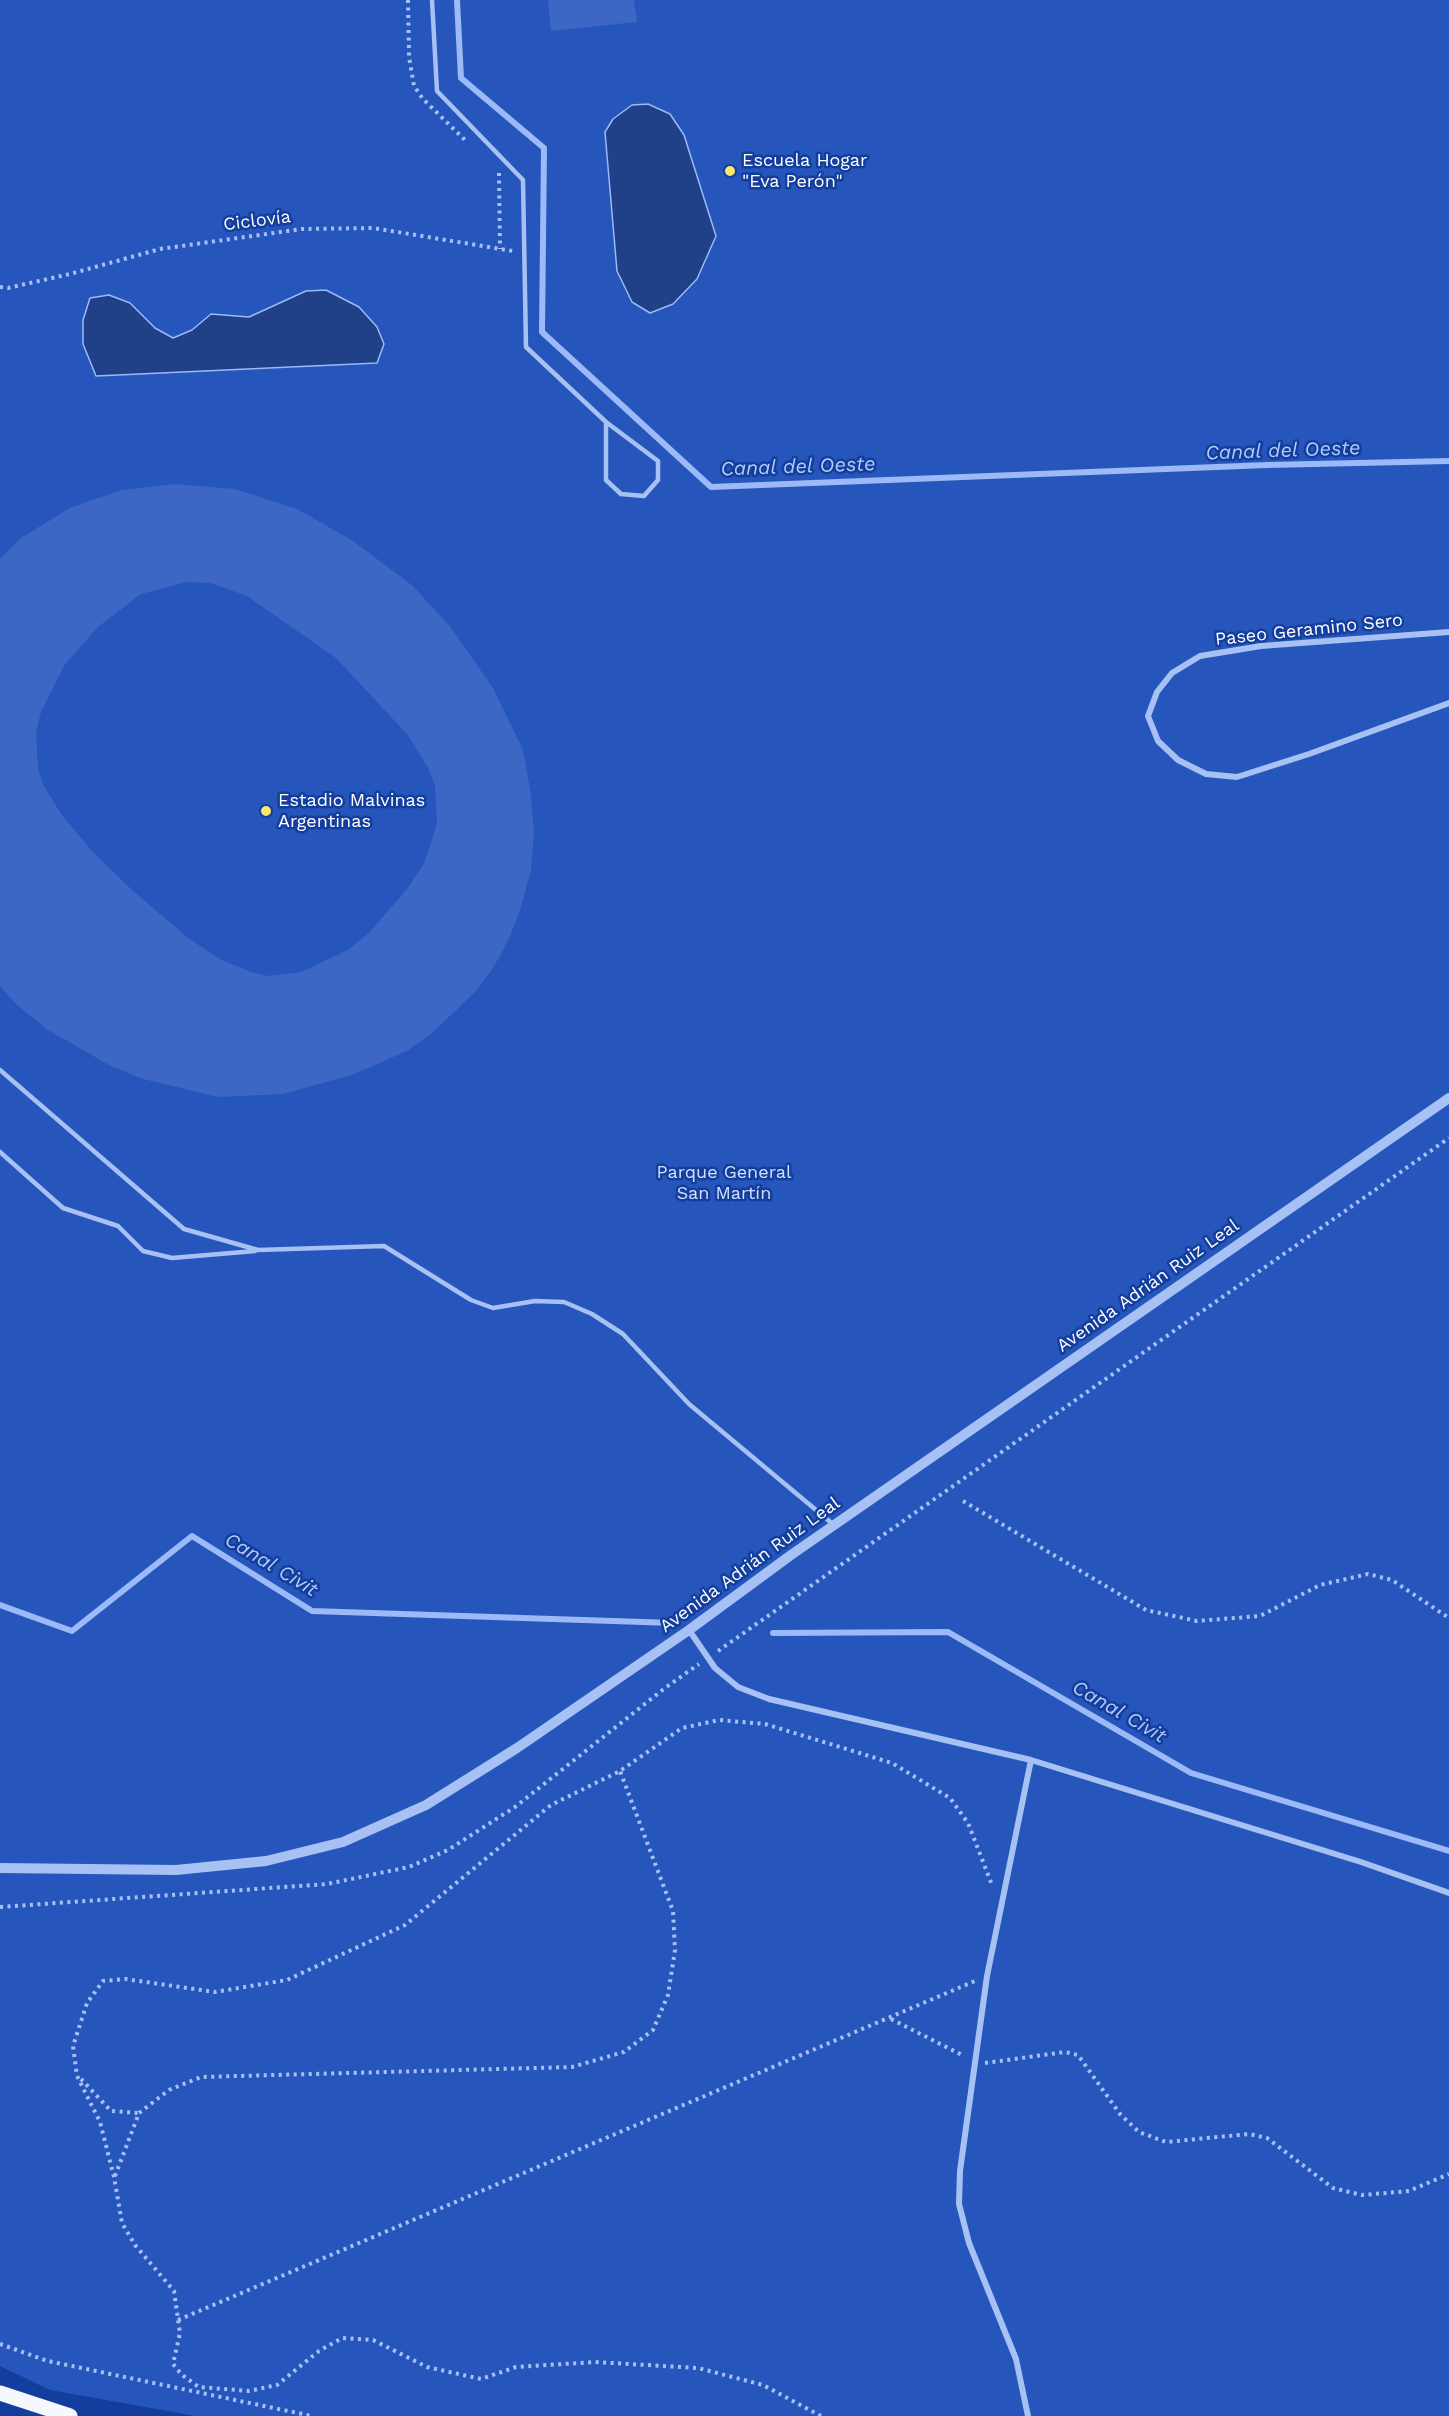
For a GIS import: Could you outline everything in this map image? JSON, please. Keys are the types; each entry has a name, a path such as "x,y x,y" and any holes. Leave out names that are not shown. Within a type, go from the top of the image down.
{"main road":[{"path":"0,2393 35,2411 70,2416"}],"street":[{"name":"Paseo Geramino Sero","path":"1449,632 1261,646 1200,656 1172,673 1157,692 1148,716 1158,741 1178,760 1206,774 1237,777 1300,758 1449,703"},
{"name":"Avenida Adrián Ruiz Leal","path":"0,1868 176,1870 266,1861 343,1842 426,1805 517,1748 689,1630 834,1525 1449,1098"},
{"path":"689,1630 715,1668 738,1687 769,1700 1031,1760 1361,1862 1449,1893"},
{"path":"1028,2416 1016,2359 969,2243 961,2214 960,2171 987,1976 1031,1760"}],"lane":[{"path":"432,0 437,91 523,180 522,252 526,347 606,422 658,460 658,480 644,495 621,494 606,480 606,422"},
{"path":"0,1070 184,1229 258,1250"},
{"path":"0,1152 63,1208 118,1226 143,1251 172,1258 258,1250 384,1246 471,1300 493,1308 535,1301 564,1302 592,1314 623,1334 689,1404 834,1525"}],"path":[{"name":"Ciclovía","path":"0,287 8,288 70,274 160,249 302,229 373,228 522,252"},
{"path":"963,1501 1146,1610 1197,1621 1260,1616 1320,1585 1368,1574 1392,1580 1449,1618"},
{"path":"820,2416 763,2385 698,2368 595,2362 516,2367 481,2379 427,2367 373,2340 342,2338 319,2351 278,2385 249,2391 199,2387 182,2375 173,2364 180,2333 174,2291 135,2245 122,2223 114,2177 100,2122 77,2076 73,2046 87,2003 103,1981 125,1979 215,1992 287,1980 405,1925 551,1805 620,1771 682,1728 719,1720 765,1724 892,1763 950,1798 968,1823 1001,1908"},
{"path":"114,2177 139,2113 169,2090 201,2077 572,2067 624,2052 653,2030 668,1995 675,1950 673,1911 620,1771"},
{"path":"178,2319 891,2019 987,1976"},
{"path":"891,2019 974,2060 991,2064 1065,2052 1078,2055 1120,2114 1139,2132 1166,2142 1249,2134 1267,2138 1333,2188 1362,2195 1409,2191 1449,2174"},
{"path":"77,2076 111,2111 139,2113"},
{"path":"0,2344 48,2361 312,2416"}],"green space":[{"name":"Parque General San Martín","path":"0,0 1449,0 1449,2416 196,2416 50,2390 0,2366"}],"shaded area":[{"path":"648,104 670,114 684,135 716,236 697,279 673,304 650,313 632,302 617,271 605,132 613,119 632,105"},
{"path":"326,290 359,307 377,327 384,344 377,363 96,376 83,344 83,320 90,298 109,295 130,303 155,328 173,338 192,330 211,314 249,317 306,291"}],"building":[{"path":"548,0 634,0 637,22 551,31"},
{"path":"175,484 235,489 297,509 353,541 413,586 451,628 493,688 523,750 534,832 531,870 509,939 492,970 474,993 431,1034 407,1051 352,1075 283,1094 219,1097 143,1079 111,1066 48,1030 17,1005 0,986 0,559 21,538 70,508 121,490","holes":["187,582 211,583 247,596 336,658 407,734 428,768 435,786 437,822 423,865 407,889 369,933 348,950 301,972 267,976 250,972 220,959 188,938 133,891 92,851 61,814 43,784 38,769 36,732 41,712 65,664 98,627 141,594"]}],"waterway":[{"name":"Canal del Oeste","path":"457,0 461,78 544,148 542,332 711,487 1267,465 1449,461"},
{"name":"Canal Civit","path":"0,1605 72,1631 192,1536 312,1611 673,1623"},
{"name":"Canal Civit","path":"773,1633 948,1632 1191,1773 1449,1851"}],"place":[{"name":"Escuela Hogar \"Eva Perón\"","path":"730,171"},
{"name":"Estadio Malvinas Argentinas","path":"266,811"}]}
